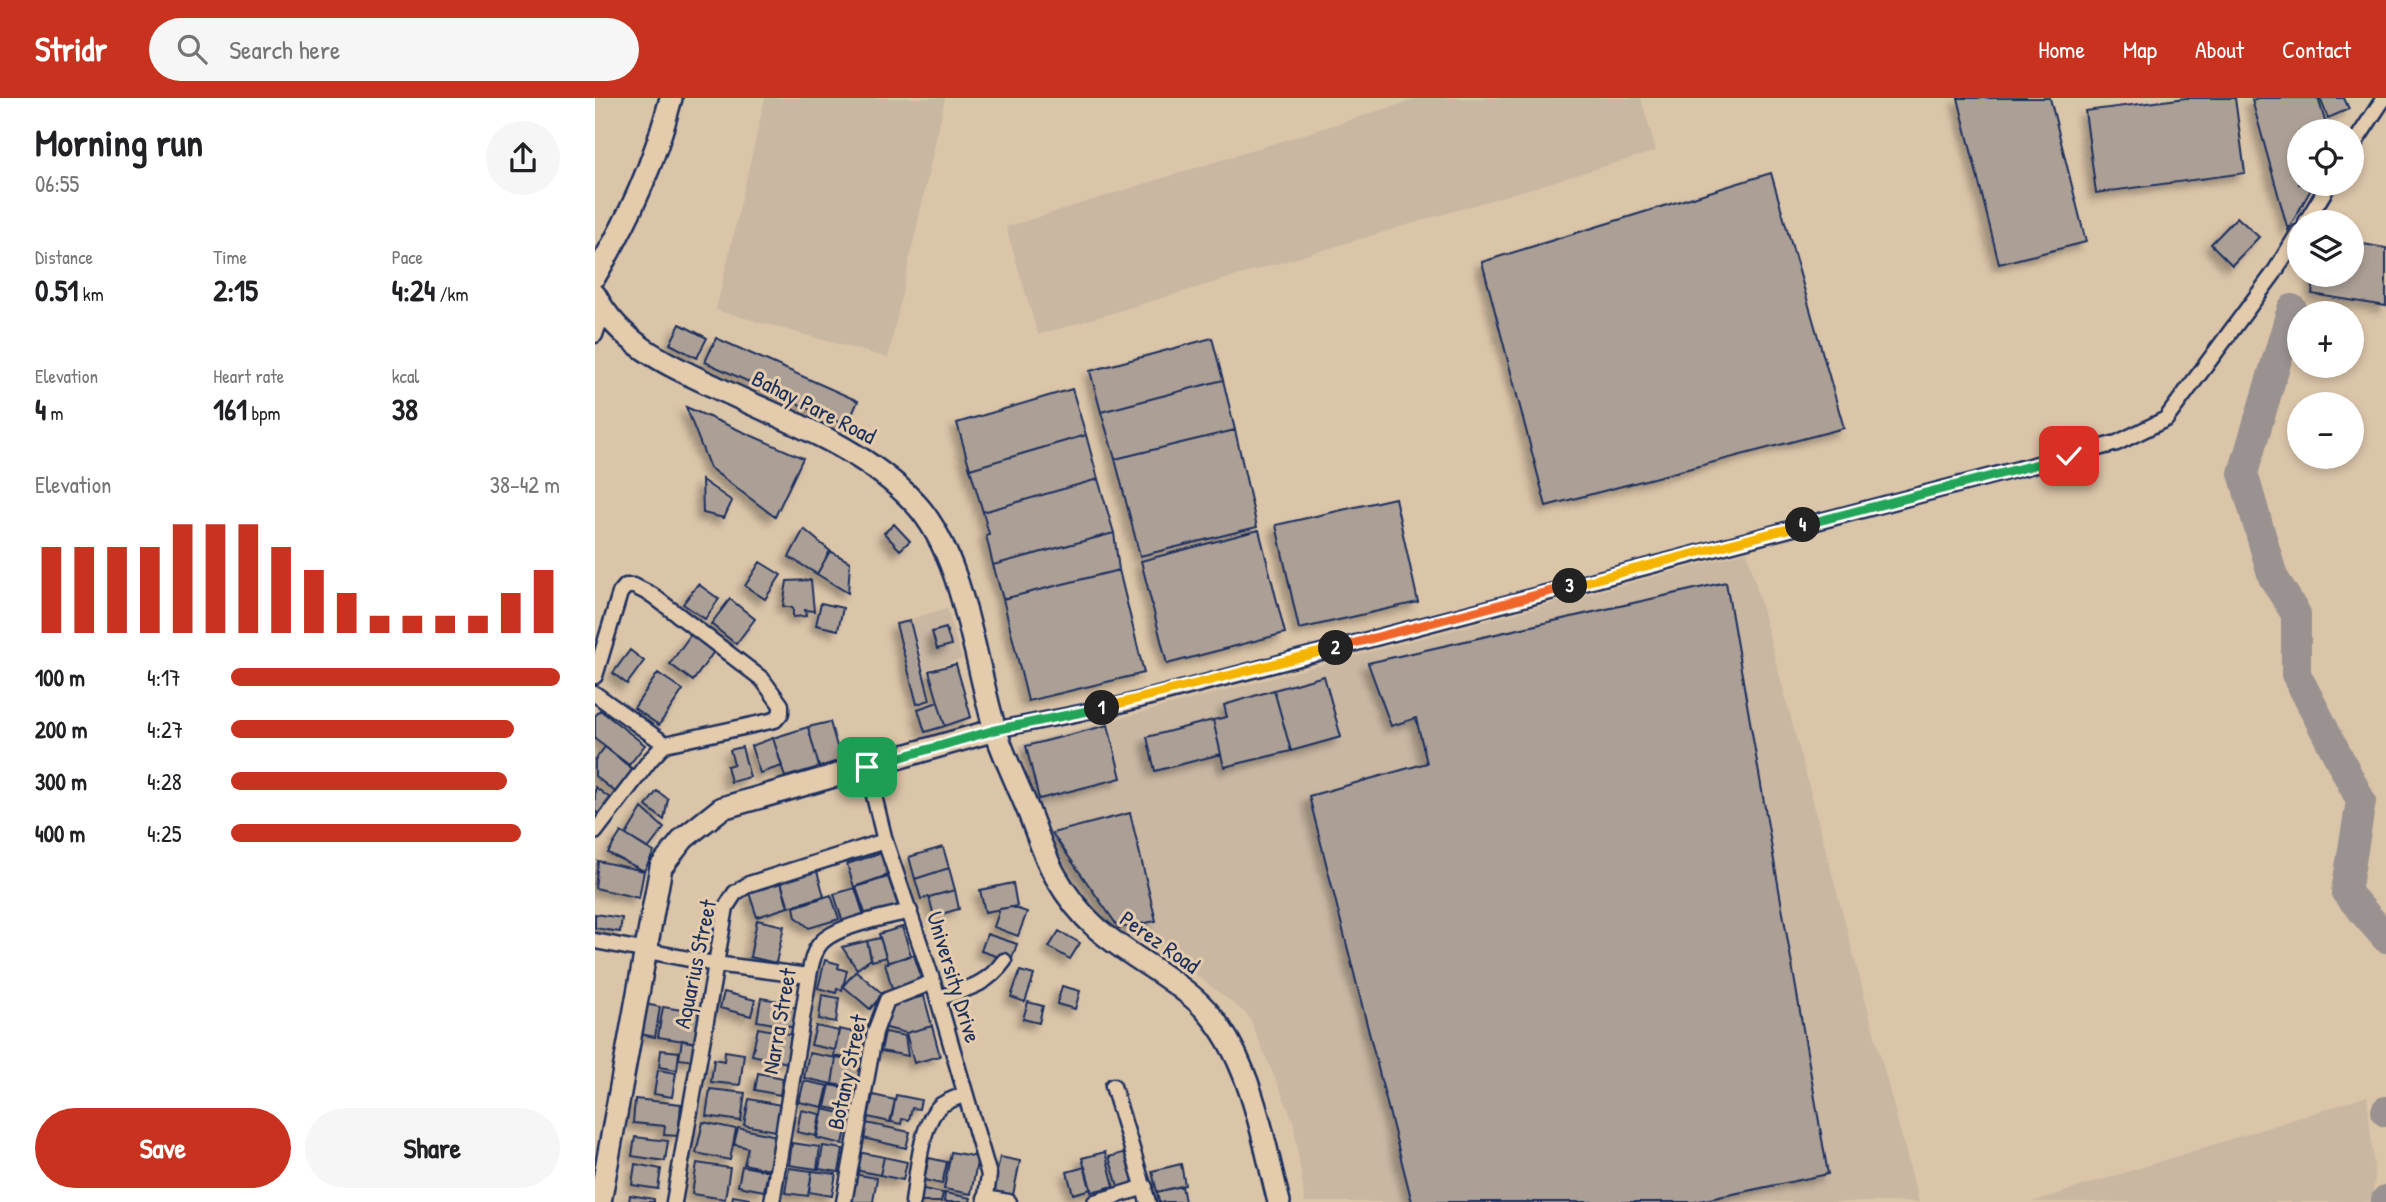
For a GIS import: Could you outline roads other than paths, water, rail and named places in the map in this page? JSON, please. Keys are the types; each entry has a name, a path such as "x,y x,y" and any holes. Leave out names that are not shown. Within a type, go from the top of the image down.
{"street":[{"path":"595,275 623,229 638,197 653,162 671,98"},
{"path":"2364,129 2384,98"},
{"path":"600,1202 661,867 684,838 722,808 995,730 1120,705 2117,443 2166,419 2287,252"},
{"path":"595,335 599,303"},
{"name":"Bahay Pare Road","path":"599,303 619,330 638,347 688,374 842,447 878,469 916,503 949,555 995,730"},
{"path":"595,676 620,593 626,586 634,586 652,595 762,679 781,705 781,713 775,720 665,744 595,832"},
{"path":"595,694 665,744"},
{"name":"Perez Road","path":"995,730 1055,875 1080,914 1104,937 1191,996 1228,1038 1243,1068 1279,1202"},
{"name":"University Drive","path":"867,767 885,841 938,998 989,1175 985,1200"},
{"name":"Aquarius Street","path":"674,1202 726,907 735,892 749,884 885,841"},
{"name":"Narra Street","path":"772,1202 809,976 820,944 832,933 910,911"},
{"path":"595,941 715,964 809,976"},
{"path":"938,998 982,983 994,975 1004,961"},
{"name":"Botany Street","path":"844,1202 875,1032 887,1000 933,982"},
{"path":"1095,1202 1147,1195 1113,1086"},
{"path":"913,1202 925,1132 932,1117 940,1106 965,1094"},
{"path":"985,1200 1009,1202"}],"waterway":[{"path":"2287,326 2243,473 2273,577 2296,614 2296,674 2361,801 2346,892 2386,938"}]}
